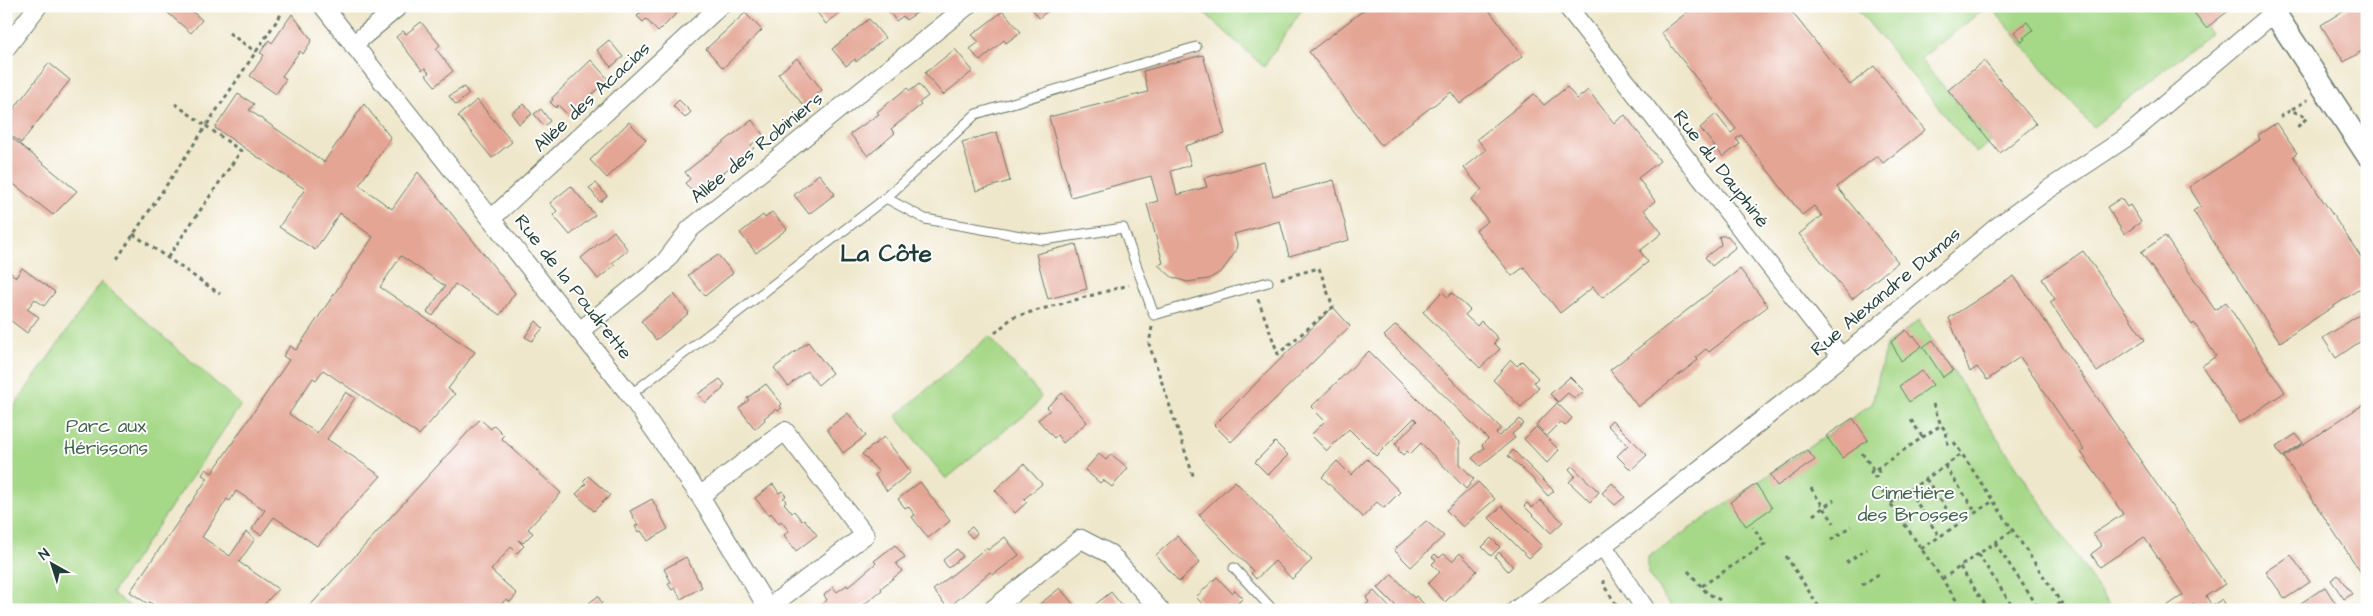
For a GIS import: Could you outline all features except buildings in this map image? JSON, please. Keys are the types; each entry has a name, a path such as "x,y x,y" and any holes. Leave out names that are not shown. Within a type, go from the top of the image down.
{"street":[{"path":"6,48 38,6"},
{"name":"Rue de la Poudrette","path":"323,6 581,330 630,395 700,496 768,609"},
{"path":"353,45 399,6"},
{"name":"Allée des Acacias","path":"492,218 720,6"},
{"name":"Allée des Robiniers","path":"581,330 664,263 690,229 967,6"},
{"name":"Rue du Dauphiné","path":"1567,6 1841,357"},
{"path":"2275,8 2367,154"},
{"name":"Rue Alexandre Dumas","path":"1516,610 1603,546 1841,357 1997,227 2046,191 2124,139 2275,8"},
{"path":"700,496 785,431 865,535 768,609"},
{"path":"992,610 1081,539 1110,554 1160,610"},
{"path":"1603,546 1646,610"}],"lane":[{"path":"630,395 886,198 976,114 1196,47"},
{"path":"886,198 925,219 1044,240 1123,228 1154,314 1268,282"},
{"path":"1234,568 1273,610"}],"path":[{"path":"116,259 282,13"},
{"path":"228,33 256,52"},
{"path":"168,257 241,151 175,104"},
{"path":"2280,117 2291,110 2307,118 2295,129"},
{"path":"133,234 220,294"},
{"path":"1253,286 1278,354 1333,307 1319,268 1268,282"},
{"path":"995,333 1013,318 1142,282"},
{"path":"1154,314 1149,344 1194,478"},
{"path":"1933,404 1941,425 1946,431 1948,446"},
{"path":"1911,420 1923,438"},
{"path":"1862,453 1875,469 1941,425"},
{"path":"1954,442 2066,610"},
{"path":"1891,503 1962,454"},
{"path":"1945,466 1976,512"},
{"path":"1926,479 1957,524"},
{"path":"1811,488 1834,523"},
{"path":"1882,490 1963,610"},
{"path":"1909,491 1940,536"},
{"path":"1813,515 1834,500"},
{"path":"1921,549 1993,500"},
{"path":"1831,540 1851,526"},
{"path":"1702,586 1765,544 1753,527"},
{"path":"1942,579 2013,530"},
{"path":"1995,543 2040,610"},
{"path":"1846,563 1867,549"},
{"path":"1978,554 2014,610"},
{"path":"1786,556 1821,610"},
{"path":"1960,567 1989,610"},
{"path":"1688,571 1707,593 1720,600"},
{"path":"1862,585 1882,572"},
{"path":"2050,610 2061,602"}],"green space":[{"path":"1197,6 1304,6 1264,67"},
{"path":"1855,6 1988,6 1920,59 1991,142 1976,153"},
{"path":"1990,6 2189,6 2210,33 2093,127"},
{"name":"Parc aux Hérissons","path":"101,282 241,405 112,593 135,610 6,610 6,418"},
{"name":"Cimetière des Brosses","path":"1919,320 2112,610 1673,610 1648,574 1648,557 1872,404 1886,345"},
{"path":"989,336 1041,396 1036,405 946,479 896,416"}],"district":[{"name":"La Côte","path":"886,254"}]}
